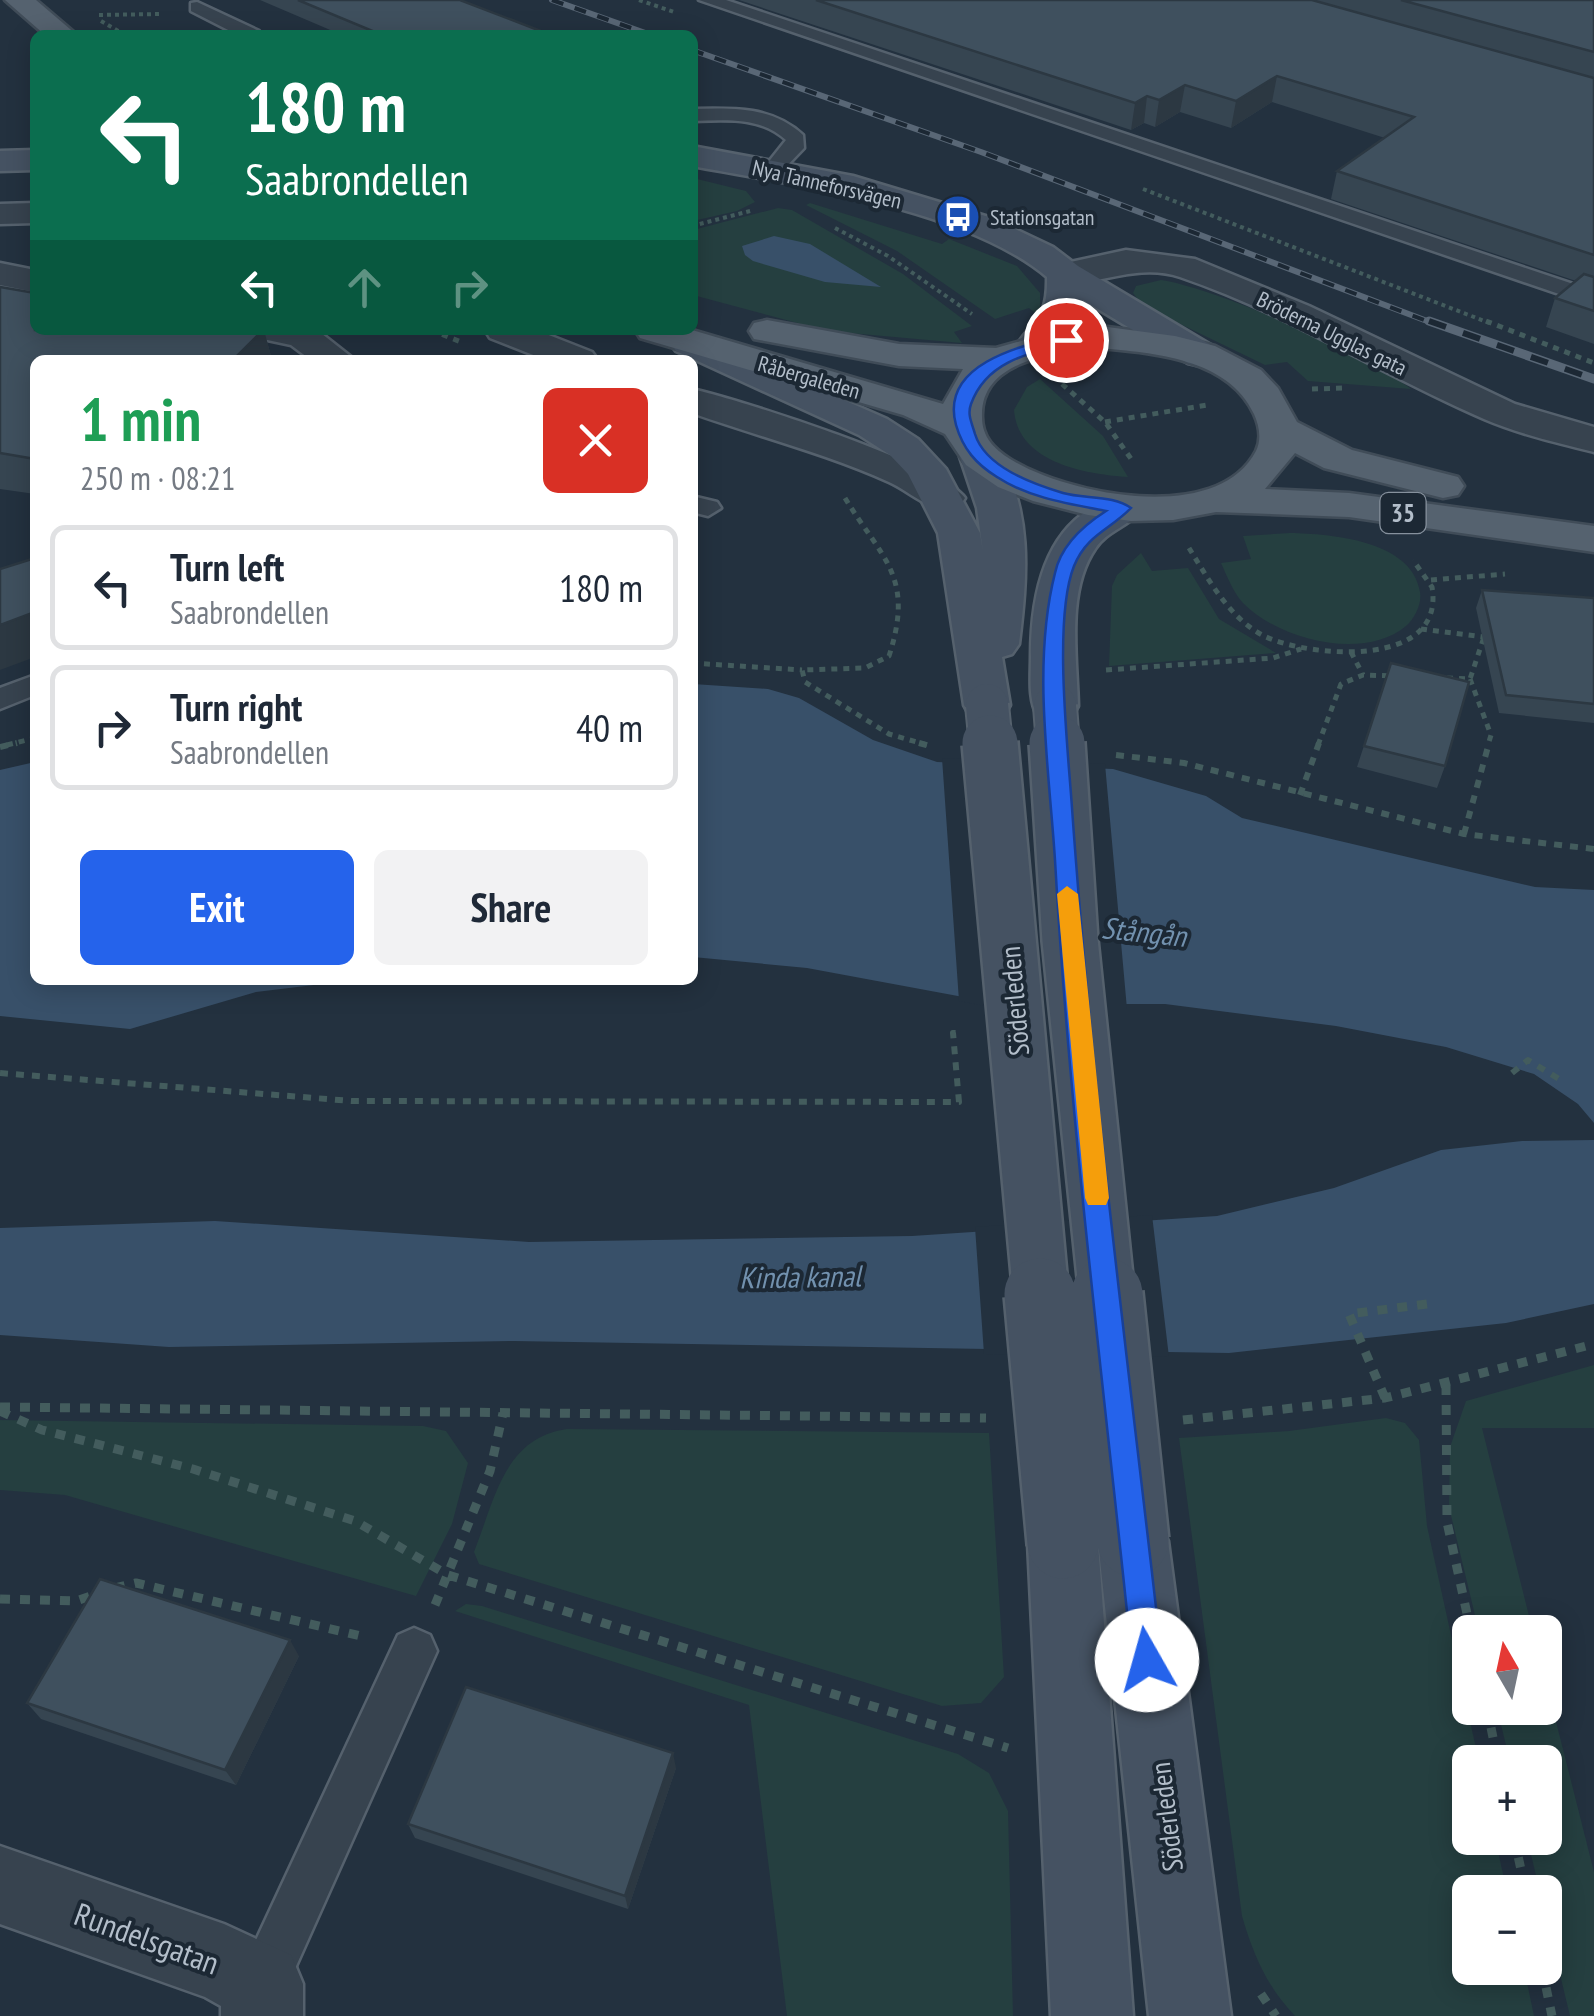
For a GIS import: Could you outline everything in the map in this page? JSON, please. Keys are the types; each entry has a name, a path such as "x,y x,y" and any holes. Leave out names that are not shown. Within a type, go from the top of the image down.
{"main road":[{"path":"19,0 57,30"},
{"name":"Nya Tanneforsvägen","path":"698,157 853,186 1010,237 1201,355"},
{"path":"0,161 30,160"},
{"path":"971,442 960,412 972,382 1030,361 1062,319 1066,274"},
{"name":"Råbergaleden","path":"698,330 934,358 1030,361 1100,338 1152,342 1201,355 1256,387 1273,407 1280,429"},
{"name":"Söderleden","path":"692,335 873,427 904,447 926,469 959,533 987,705 1098,1542 1190,2016"},
{"name":"Råbergaleden","path":"698,335 917,407 971,442"},
{"name":"35","path":"1211,499 1256,476 1278,446 1280,429 1315,449 1372,470 1504,497 1594,507"},
{"name":"Söderleden","path":"971,442 1005,522 1007,548 987,705"},
{"name":"35","path":"971,442 1006,476 1040,492 1080,503 1132,491 1153,508 1211,499 1349,506 1594,539"},
{"name":"Söderleden","path":"1092,2016 1078,1754 1098,1542 1070,940 1075,688 1057,605 1065,566 1087,530 1132,491"}],"street":[{"path":"0,214 30,213"},
{"name":"Bröderna Ugglas gata","path":"1066,274 1126,261 1183,266 1296,314 1501,412 1594,440"},
{"path":"0,274 30,280"},
{"path":"294,335 303,337 328,355"},
{"path":"516,335 567,355"},
{"path":"698,402 906,474 944,498"},
{"name":"Rundelsgatan","path":"0,1885 224,1964 262,2000"}],"lane":[{"path":"708,0 1594,299"},
{"path":"196,7 242,30"},
{"path":"698,115 742,114 788,129 796,139 794,148 774,169"},
{"path":"0,699 30,686"},
{"path":"262,2000 414,1651"}],"path":[{"path":"93,16 165,14 196,7"},
{"path":"698,224 766,204"},
{"path":"826,223 888,256 974,314"},
{"path":"1030,361 1105,422 1132,491"},
{"path":"1105,422 1212,404"},
{"path":"1185,543 1235,614 1260,634 1301,648 1351,652 1392,646 1430,618 1434,604 1431,580 1406,553"},
{"path":"1420,629 1502,638"},
{"path":"1464,834 1491,735 1470,679 1484,637"},
{"path":"1075,688 1273,658 1301,648"},
{"path":"1351,652 1363,675"},
{"path":"698,663 802,670"},
{"path":"1300,795 1341,684 1363,675 1399,676"},
{"path":"1434,677 1470,679"},
{"path":"0,747 30,739"},
{"path":"0,1073 352,1101 959,1102 953,1033"},
{"path":"1512,1072 1528,1060 1559,1078"},
{"path":"1385,1398 1349,1314 1435,1302"},
{"path":"1165,1420 1268,1414 1385,1398 1594,1344"},
{"path":"1446,1385 1447,1522 1467,1615"},
{"path":"0,1409 990,1418"},
{"path":"0,1409 42,1430 193,1469 355,1521 448,1575 1025,1753 1078,1754"},
{"path":"0,1600 76,1601 136,1583 348,1636 377,1638 414,1651 490,1471 503,1413"},
{"path":"1546,1985 1552,2016"}],"green space":[{"path":"698,179 746,191 755,202 737,211 698,220"},
{"path":"810,203 942,244 949,239 1017,266 1040,293 1040,317 1029,308 995,319 897,251 806,205"},
{"path":"778,208 792,210 903,274 972,326 954,332 962,343 827,331 698,296 698,229"},
{"path":"1161,280 1217,296 1290,325 1362,359 1411,389 1308,381 1287,362 1265,365 1143,306 1133,293 1136,286"},
{"path":"1040,379 1103,436 1128,477 1093,473 1057,462 1028,442 1018,428 1014,410 1027,387"},
{"path":"1290,533 1367,543 1402,561 1414,575 1420,592 1419,606 1412,619 1388,637 1345,644 1299,636 1258,616 1239,599 1221,563 1251,559 1243,536"},
{"path":"1141,553 1152,571 1188,568 1219,619 1276,653 1109,666 1112,586 1117,575"},
{"path":"1594,1365 1594,1428 1482,1428 1529,1615 1475,1615 1449,1507 1450,1447 1466,1401"},
{"path":"1386,1418 1405,1423 1419,1440 1427,1526 1452,1639 1452,1725 1471,1725 1475,1745 1452,1745 1452,1855 1499,1855 1503,1875 1452,1875 1452,1985 1528,1985 1534,2016 1295,2016 1276,1993 1251,1944 1242,1916 1179,1438 1289,1431"},
{"path":"0,1420 423,1426 446,1431 468,1463 452,1524 416,1596 65,1495 0,1490"},
{"path":"567,1429 989,1433 1004,1677 981,1703 942,1706 479,1564 474,1552 496,1492 515,1458 546,1435"},
{"path":"466,1604 958,1754 989,1773 1008,1811 1013,2016 787,2016 749,1705 455,1611"},
{"path":"1501,1725 1557,1725 1562,1745 1506,1745"},
{"path":"1562,1745 1594,1872 1594,2016 1570,2016 1562,1983 1562,1875 1536,1875 1531,1855 1562,1855"}],"water":[{"path":"774,236 810,244 881,287 825,282 753,261 745,255 742,246"},
{"name":"Stångån","path":"698,684 768,689 799,698 873,740 937,762 1113,769 1206,796 1242,818 1535,887 1594,890 1594,1123 1578,1104 1534,1074 1446,1047 1336,1026 1165,1004 1001,1004 807,968 698,957"},
{"path":"30,763 30,985 314,985 256,992 130,1029 0,1016 0,770"},
{"name":"Kinda kanal","path":"1594,1140 1594,1304 1506,1323 1229,1353 514,1341 169,1347 0,1335 0,1228 215,1221 529,1242 912,1236 1217,1216 1334,1188 1441,1150 1522,1141"}],"pier":[{"path":"942,758 1105,764 1127,1009 1001,1009 959,1001"},
{"path":"1152,1215 1169,1357 984,1354 975,1227"}],"building":[{"path":"298,0 460,0 538,30 370,30"},
{"path":"816,0 1312,0 1594,78 1594,255 1337,171 1414,117 1277,76 1236,101 1185,85 1159,100 1147,96 1135,103"},
{"path":"1401,0 1594,0 1594,52"},
{"path":"1584,274 1594,277 1594,311 1555,298"},
{"path":"0,287 30,292 30,335 258,335 238,355 30,355 30,458 0,453"},
{"path":"30,560 30,614 0,625 0,569"},
{"path":"1482,590 1594,598 1594,704 1506,695"},
{"path":"1391,663 1469,682 1445,766 1364,746"},
{"path":"100,1579 290,1640 225,1770 27,1703"},
{"path":"466,1687 673,1753 625,1896 408,1824"}],"railway":[{"path":"552,0 637,30"},
{"path":"698,52 981,152 1435,324"},
{"path":"1429,321 1594,379"}],"slow traffic":[{"path":"1067,894 1097,1198"}],"place":[{"name":"Stationsgatan","path":"958,217"}],"route":[{"path":"1066,340 1018,351 984,370 964,396 960,412 969,442 980,457 1006,476 1040,492 1080,503 1122,508 1087,530 1065,566 1057,605 1055,706 1070,940 1147,1660"}]}
